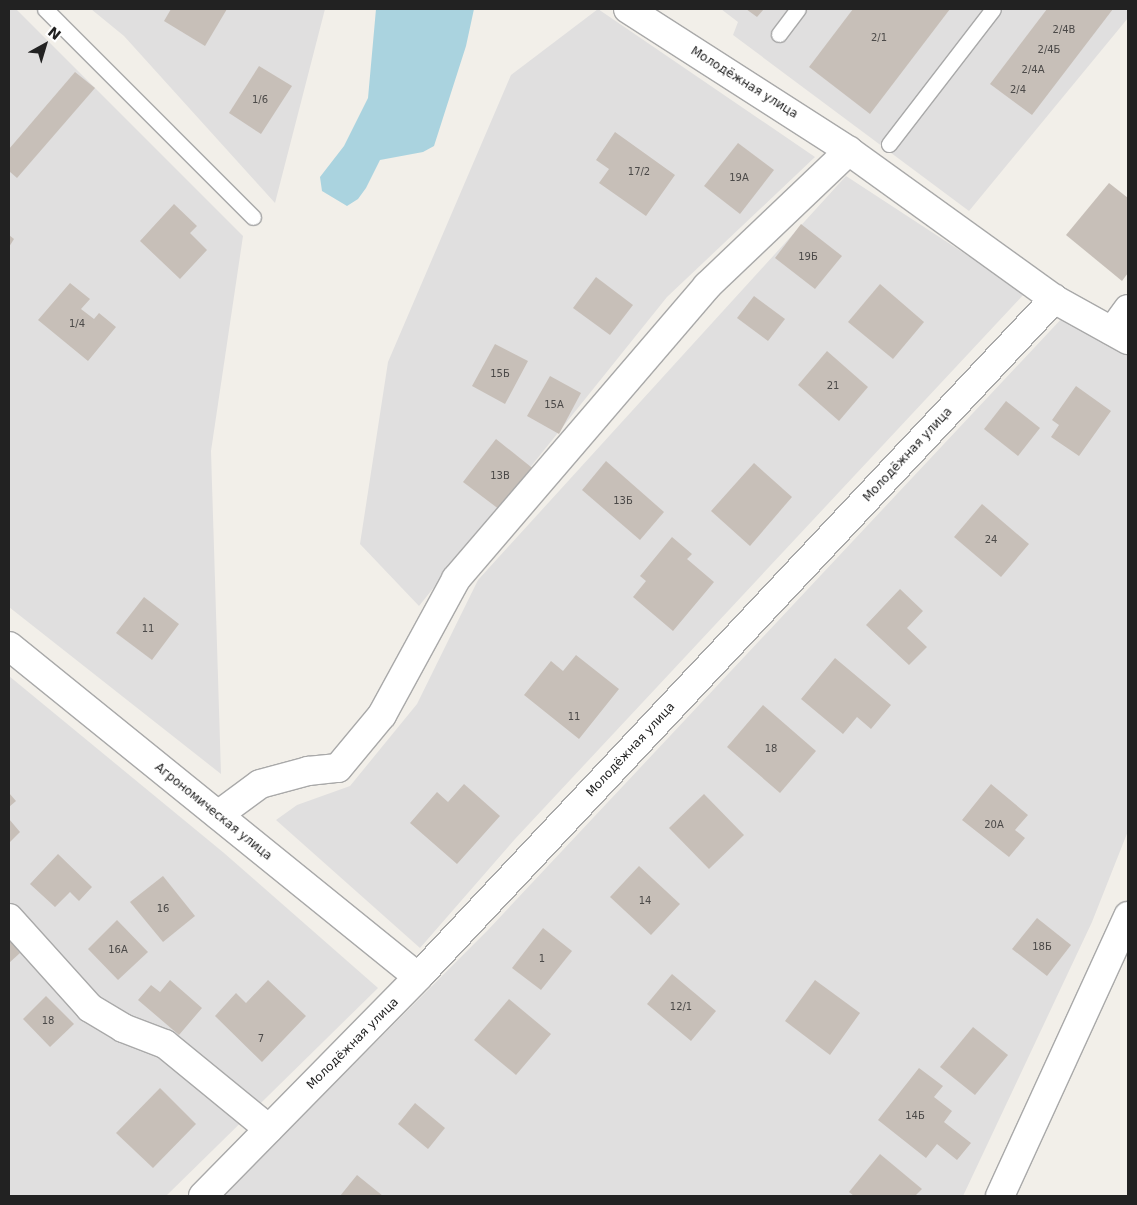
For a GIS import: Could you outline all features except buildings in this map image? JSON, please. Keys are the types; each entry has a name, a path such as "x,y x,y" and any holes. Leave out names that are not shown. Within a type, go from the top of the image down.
{"street":[{"name":"Молодёжная улица","path":"628,9 849,151 1054,299 1120,336 1128,309"},
{"path":"218,815 260,784 308,771 338,768 382,715 456,579 707,286 849,151"},
{"name":"Молодёжная улица","path":"203,1196 418,977 1054,299"},
{"name":"Агрономическая улица","path":"9,646 418,977"},
{"path":"1000,1196 1128,916"},
{"path":"9,918 90,1008 123,1028 165,1044 269,1129"}],"lane":[{"path":"44,9 252,217"},
{"path":"779,34 798,9"},
{"path":"889,144 993,9"}],"shaded area":[{"path":"9,9 16,9 243,236 211,451 221,774 9,607"},
{"path":"91,9 325,9 275,203 124,36"},
{"path":"598,9 815,157 667,297 419,606 360,544 388,362 511,75"},
{"path":"721,9 1128,9 1128,18 969,211 733,35 738,22"},
{"path":"846,176 1025,293 515,839 420,948 276,820 297,805 350,786 417,704 478,580"},
{"path":"1064,316 1128,354 1128,831 1092,922 963,1196 222,1196 487,931"},
{"path":"9,676 224,853 378,988 166,1196 9,1196"}],"water":[{"path":"376,9 474,9 466,46 434,146 423,152 380,160 366,188 358,199 347,206 322,191 320,177 344,146 368,98"}]}
